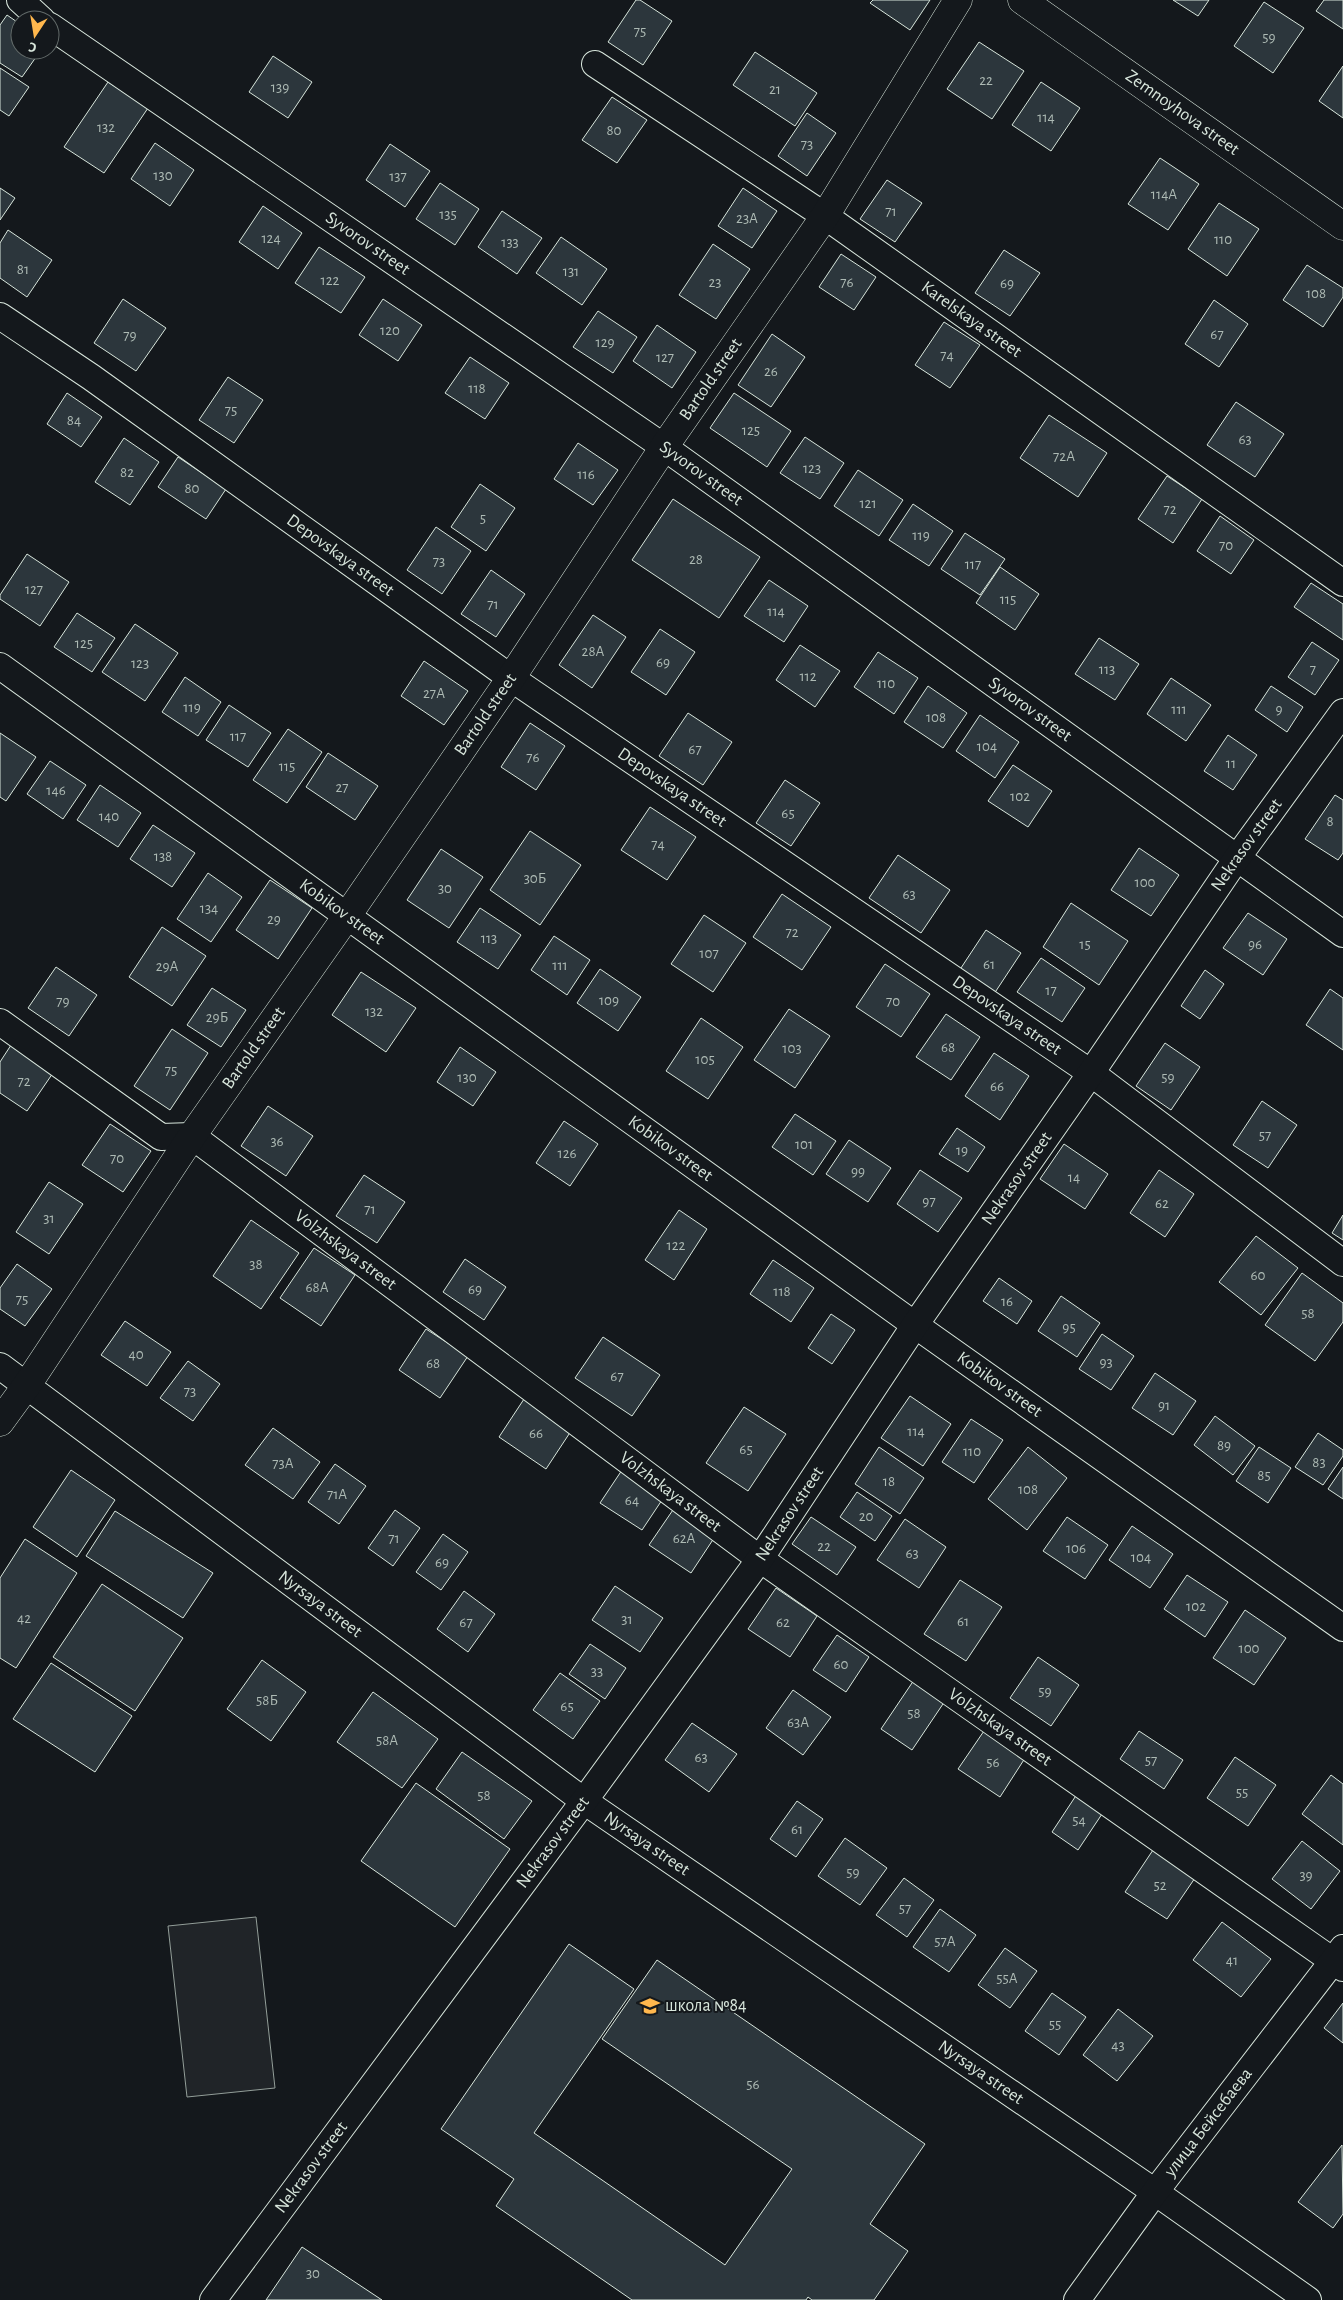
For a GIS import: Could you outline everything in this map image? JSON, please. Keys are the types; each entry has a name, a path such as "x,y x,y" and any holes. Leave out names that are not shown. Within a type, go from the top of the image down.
{"street":[{"path":"20,0 31,10"},
{"name":"Bartold street","path":"0,1422 27,1385 192,1136 348,916 664,447 825,216 958,0"},
{"name":"Zemnoyhova street","path":"1022,0 1342,223"},
{"name":"Syvorov street","path":"60,33 664,447 1343,934"},
{"name":"Karelskaya street","path":"595,64 825,216 1343,583"},
{"name":"Depovskaya street","path":"0,316 91,377 510,678 1091,1073 1343,1263"},
{"name":"Kobikov street","path":"0,666 915,1325 1343,1628"},
{"name":"Nekrasov street","path":"213,2300 584,1801 760,1558 915,1325 1091,1073 1237,858 1343,712"},
{"path":"0,1022 161,1137 192,1136"},
{"name":"Volzhskaya street","path":"192,1136 760,1558 1340,1959"},
{"name":"Nyrsaya street","path":"0,1366 584,1801 1156,2192 1308,2300"},
{"name":"улица Бейсебаева","path":"1077,2300 1156,2192 1340,1959"}],"shaded area":[{"path":"256,1917 275,2088 187,2097 168,1926"}],"building":[{"path":"636,0 640,0 672,21 643,65 608,42"},
{"path":"873,0 930,0 910,30 870,3"},
{"path":"1173,0 1209,0 1198,16"},
{"path":"1324,0 1343,0 1343,29 1316,11"},
{"path":"1264,2 1304,28 1273,73 1234,46"},
{"path":"7,15 10,17 10,60 34,60 22,77 0,63 0,25"},
{"path":"979,42 1024,71 992,119 947,89"},
{"path":"755,52 817,93 795,126 733,85"},
{"path":"273,56 312,82 288,118 249,92"},
{"path":"1343,66 1343,118 1319,101"},
{"path":"0,68 29,87 9,116 0,110"},
{"path":"108,82 148,108 104,173 64,147"},
{"path":"1041,82 1080,108 1051,151 1012,125"},
{"path":"612,97 647,120 617,163 582,140"},
{"path":"807,113 836,133 807,176 778,156"},
{"path":"155,143 194,170 170,206 131,179"},
{"path":"390,144 430,171 405,207 366,180"},
{"path":"1160,158 1199,184 1168,230 1128,204"},
{"path":"887,180 922,203 895,242 860,219"},
{"path":"440,183 479,209 455,245 416,219"},
{"path":"0,188 15,198 0,220"},
{"path":"743,188 777,211 752,248 718,226"},
{"path":"1219,203 1259,229 1227,276 1188,249"},
{"path":"263,206 302,233 278,269 239,242"},
{"path":"502,211 542,238 517,274 478,247"},
{"path":"8,230 52,260 27,297 0,278 0,243"},
{"path":"561,237 607,269 582,305 536,273"},
{"path":"713,244 750,269 716,319 679,295"},
{"path":"319,247 365,277 341,313 295,283"},
{"path":"1004,250 1040,273 1010,316 975,293"},
{"path":"841,254 876,277 854,310 819,287"},
{"path":"1307,265 1343,288 1343,297 1323,327 1283,300"},
{"path":"123,299 166,328 136,371 94,343"},
{"path":"383,299 422,325 398,361 359,335"},
{"path":"1214,300 1248,324 1219,367 1185,344"},
{"path":"598,311 637,337 613,373 573,347"},
{"path":"944,322 980,345 950,388 915,365"},
{"path":"657,325 696,352 672,388 633,361"},
{"path":"772,334 805,357 771,407 738,385"},
{"path":"470,357 509,383 485,419 445,393"},
{"path":"228,377 263,400 234,443 199,420"},
{"path":"67,393 102,417 81,447 47,424"},
{"path":"734,393 791,431 767,467 710,428"},
{"path":"1236,402 1284,434 1255,477 1207,445"},
{"path":"1049,415 1107,453 1078,497 1020,458"},
{"path":"805,437 844,463 820,499 780,473"},
{"path":"124,438 159,462 130,505 95,482"},
{"path":"578,443 618,470 593,505 554,479"},
{"path":"178,457 226,489 206,519 158,487"},
{"path":"858,470 903,500 879,536 834,506"},
{"path":"1167,476 1202,499 1173,543 1138,519"},
{"path":"480,484 515,508 486,551 451,527"},
{"path":"673,499 760,557 719,618 632,560"},
{"path":"913,504 953,531 929,566 889,540"},
{"path":"1220,516 1254,540 1231,574 1197,551"},
{"path":"436,527 471,551 442,594 407,570"},
{"path":"965,533 1005,559 980,595 941,569"},
{"path":"27,554 69,582 40,626 0,599 0,595"},
{"path":"1000,567 1039,594 1015,630 976,603"},
{"path":"491,570 525,594 496,637 461,614"},
{"path":"769,580 808,606 784,642 744,616"},
{"path":"1311,583 1343,604 1343,640 1294,607"},
{"path":"77,613 115,638 92,672 54,647"},
{"path":"593,615 626,637 592,688 559,665"},
{"path":"135,624 178,653 145,701 102,672"},
{"path":"660,629 695,652 666,695 631,672"},
{"path":"1099,638 1139,664 1115,700 1075,674"},
{"path":"1312,642 1339,660 1315,695 1288,677"},
{"path":"800,645 840,671 815,707 776,680"},
{"path":"878,652 918,678 894,714 854,687"},
{"path":"424,661 468,691 444,725 401,696"},
{"path":"185,677 221,702 198,736 162,712"},
{"path":"1171,678 1211,705 1186,741 1147,714"},
{"path":"928,686 967,713 943,748 904,722"},
{"path":"1271,686 1303,707 1287,732 1255,710"},
{"path":"229,705 271,733 248,767 206,740"},
{"path":"688,713 732,742 703,785 659,756"},
{"path":"980,715 1019,742 995,778 956,751"},
{"path":"530,723 565,746 536,790 501,767"},
{"path":"288,729 322,752 287,803 253,780"},
{"path":"0,733 36,757 6,801 0,797"},
{"path":"1228,735 1257,755 1233,790 1204,771"},
{"path":"328,753 378,786 355,820 306,787"},
{"path":"50,761 86,785 63,819 27,794"},
{"path":"1013,765 1052,791 1028,827 988,801"},
{"path":"785,780 820,803 791,846 756,823"},
{"path":"100,785 141,813 118,847 77,820"},
{"path":"1335,795 1343,800 1343,853 1338,860 1305,839"},
{"path":"650,807 696,837 667,880 621,850"},
{"path":"153,825 195,853 172,887 130,859"},
{"path":"530,831 581,865 540,925 490,890"},
{"path":"1139,848 1179,875 1151,916 1111,890"},
{"path":"441,849 483,877 449,928 407,900"},
{"path":"898,855 950,890 921,933 869,898"},
{"path":"208,873 242,897 211,942 177,919"},
{"path":"270,880 312,908 278,959 236,930"},
{"path":"782,894 831,927 802,970 753,937"},
{"path":"1071,903 1128,941 1099,985 1043,947"},
{"path":"480,908 521,935 498,969 457,942"},
{"path":"1248,913 1287,939 1263,975 1223,948"},
{"path":"704,915 746,943 713,992 671,964"},
{"path":"162,927 206,956 172,1006 129,977"},
{"path":"986,930 1021,953 992,997 957,974"},
{"path":"554,936 590,960 567,995 531,970"},
{"path":"1041,958 1085,988 1062,1022 1017,992"},
{"path":"885,964 930,994 901,1037 856,1007"},
{"path":"56,967 97,995 69,1036 28,1008"},
{"path":"600,969 641,997 618,1031 577,1003"},
{"path":"1205,970 1224,984 1200,1019 1181,1006"},
{"path":"361,972 416,1008 386,1052 332,1015"},
{"path":"212,988 246,1010 221,1047 187,1025"},
{"path":"1330,989 1343,998 1343,1050 1306,1025"},
{"path":"789,1009 830,1036 795,1088 754,1060"},
{"path":"946,1014 980,1037 951,1080 916,1057"},
{"path":"701,1018 743,1047 708,1099 666,1071"},
{"path":"172,1029 208,1053 170,1110 134,1086"},
{"path":"13,1042 55,1070 27,1111 0,1093 0,1062"},
{"path":"1165,1043 1200,1067 1171,1110 1136,1086"},
{"path":"460,1047 496,1072 473,1106 437,1082"},
{"path":"994,1053 1029,1076 1000,1120 965,1096"},
{"path":"1262,1101 1297,1125 1268,1168 1233,1145"},
{"path":"268,1106 313,1136 286,1176 241,1146"},
{"path":"795,1114 836,1141 813,1175 772,1147"},
{"path":"564,1121 598,1144 570,1186 536,1163"},
{"path":"110,1124 151,1151 123,1192 82,1165"},
{"path":"957,1128 985,1147 968,1172 939,1154"},
{"path":"849,1140 891,1168 868,1202 826,1174"},
{"path":"1064,1144 1108,1174 1085,1209 1040,1179"},
{"path":"920,1170 962,1198 938,1232 897,1204"},
{"path":"1159,1170 1194,1194 1165,1237 1130,1213"},
{"path":"364,1175 405,1202 377,1243 336,1216"},
{"path":"49,1182 83,1204 49,1254 16,1232"},
{"path":"679,1210 707,1229 674,1280 645,1260"},
{"path":"1343,1215 1343,1240 1332,1233"},
{"path":"251,1220 299,1253 261,1309 213,1276"},
{"path":"1256,1236 1298,1268 1261,1315 1219,1282"},
{"path":"314,1248 355,1275 321,1326 280,1298"},
{"path":"465,1259 506,1287 484,1320 443,1292"},
{"path":"773,1260 814,1288 791,1322 750,1294"},
{"path":"17,1264 52,1289 25,1326 0,1309 0,1288"},
{"path":"1302,1273 1343,1303 1343,1322 1315,1361 1265,1325"},
{"path":"999,1278 1032,1301 1017,1324 983,1301"},
{"path":"1061,1296 1100,1323 1077,1357 1038,1331"},
{"path":"831,1314 855,1330 832,1364 808,1348"},
{"path":"125,1321 171,1352 147,1386 101,1355"},
{"path":"426,1329 468,1356 440,1398 399,1370"},
{"path":"1102,1334 1134,1356 1111,1390 1079,1369"},
{"path":"603,1337 660,1375 632,1416 575,1378"},
{"path":"188,1361 220,1384 193,1421 160,1398"},
{"path":"1155,1373 1196,1401 1173,1435 1132,1408"},
{"path":"526,1396 573,1428 546,1469 499,1437"},
{"path":"910,1396 951,1424 923,1466 881,1438"},
{"path":"744,1407 786,1434 748,1491 706,1463"},
{"path":"1215,1416 1255,1446 1233,1475 1194,1445"},
{"path":"971,1419 1003,1440 974,1483 942,1462"},
{"path":"273,1428 320,1462 293,1499 245,1465"},
{"path":"1318,1433 1343,1450 1343,1456 1323,1485 1295,1467"},
{"path":"879,1447 924,1478 900,1514 855,1484"},
{"path":"1028,1447 1067,1478 1027,1530 988,1499"},
{"path":"1259,1447 1291,1468 1268,1503 1236,1481"},
{"path":"335,1464 366,1486 339,1524 308,1502"},
{"path":"1343,1467 1343,1499 1328,1489"},
{"path":"71,1470 115,1500 77,1557 33,1527"},
{"path":"622,1470 664,1497 642,1530 600,1503"},
{"path":"857,1492 892,1516 875,1541 840,1517"},
{"path":"677,1504 718,1532 691,1573 649,1545"},
{"path":"395,1510 420,1528 393,1566 368,1548"},
{"path":"115,1511 213,1573 183,1618 86,1556"},
{"path":"811,1517 856,1547 837,1575 792,1544"},
{"path":"1067,1517 1108,1545 1085,1579 1043,1551"},
{"path":"905,1519 946,1547 919,1588 877,1560"},
{"path":"1132,1526 1173,1554 1150,1588 1109,1560"},
{"path":"443,1534 468,1552 441,1590 416,1572"},
{"path":"25,1539 77,1573 16,1668 0,1658 0,1578"},
{"path":"1187,1575 1228,1602 1205,1637 1164,1609"},
{"path":"960,1580 1002,1607 966,1661 924,1634"},
{"path":"102,1584 183,1638 135,1711 53,1657"},
{"path":"615,1586 663,1618 640,1652 592,1620"},
{"path":"776,1588 817,1616 790,1657 748,1629"},
{"path":"464,1591 495,1614 468,1652 437,1629"},
{"path":"1245,1610 1286,1638 1254,1685 1213,1658"},
{"path":"837,1635 869,1657 846,1692 813,1670"},
{"path":"590,1644 626,1668 605,1699 569,1674"},
{"path":"1038,1657 1079,1685 1051,1726 1010,1698"},
{"path":"262,1660 306,1692 271,1741 227,1709"},
{"path":"51,1663 132,1716 95,1772 13,1719"},
{"path":"560,1673 600,1701 573,1739 533,1710"},
{"path":"916,1677 947,1698 912,1750 881,1729"},
{"path":"793,1690 831,1717 803,1755 766,1728"},
{"path":"373,1692 438,1739 402,1788 337,1742"},
{"path":"692,1723 737,1754 709,1792 665,1760"},
{"path":"986,1728 1027,1755 1000,1797 958,1769"},
{"path":"1139,1731 1183,1760 1164,1789 1120,1759"},
{"path":"462,1752 532,1801 504,1839 436,1789"},
{"path":"1235,1757 1276,1785 1248,1826 1207,1798"},
{"path":"1331,1775 1343,1784 1343,1845 1302,1814"},
{"path":"416,1783 510,1849 455,1927 361,1861"},
{"path":"1079,1791 1106,1808 1078,1850 1052,1832"},
{"path":"797,1801 823,1819 796,1857 770,1839"},
{"path":"845,1838 887,1868 860,1905 818,1876"},
{"path":"1302,1841 1340,1871 1311,1909 1272,1879"},
{"path":"1153,1850 1195,1878 1167,1919 1125,1892"},
{"path":"904,1878 934,1900 907,1937 876,1915"},
{"path":"940,1909 976,1935 949,1972 913,1947"},
{"path":"1222,1922 1271,1959 1241,1997 1193,1960"},
{"path":"569,1944 634,1989 534,2133 725,2265 792,2169 602,2039 657,1960 925,2144 870,2224 908,2251 874,2300 812,2300 808,2297 806,2300 632,2300 496,2206 514,2179 441,2129"},
{"path":"1005,1948 1037,1971 1010,2008 978,1985"},
{"path":"1052,1993 1086,2017 1059,2055 1025,2031"},
{"path":"1343,2003 1343,2043 1324,2028"},
{"path":"1118,2009 1153,2036 1117,2081 1083,2055"},
{"path":"1342,2145 1343,2214 1333,2228 1298,2202"},
{"path":"302,2247 382,2300 266,2300"}],"place":[{"name":"школа №84","path":"650,2006"}]}
